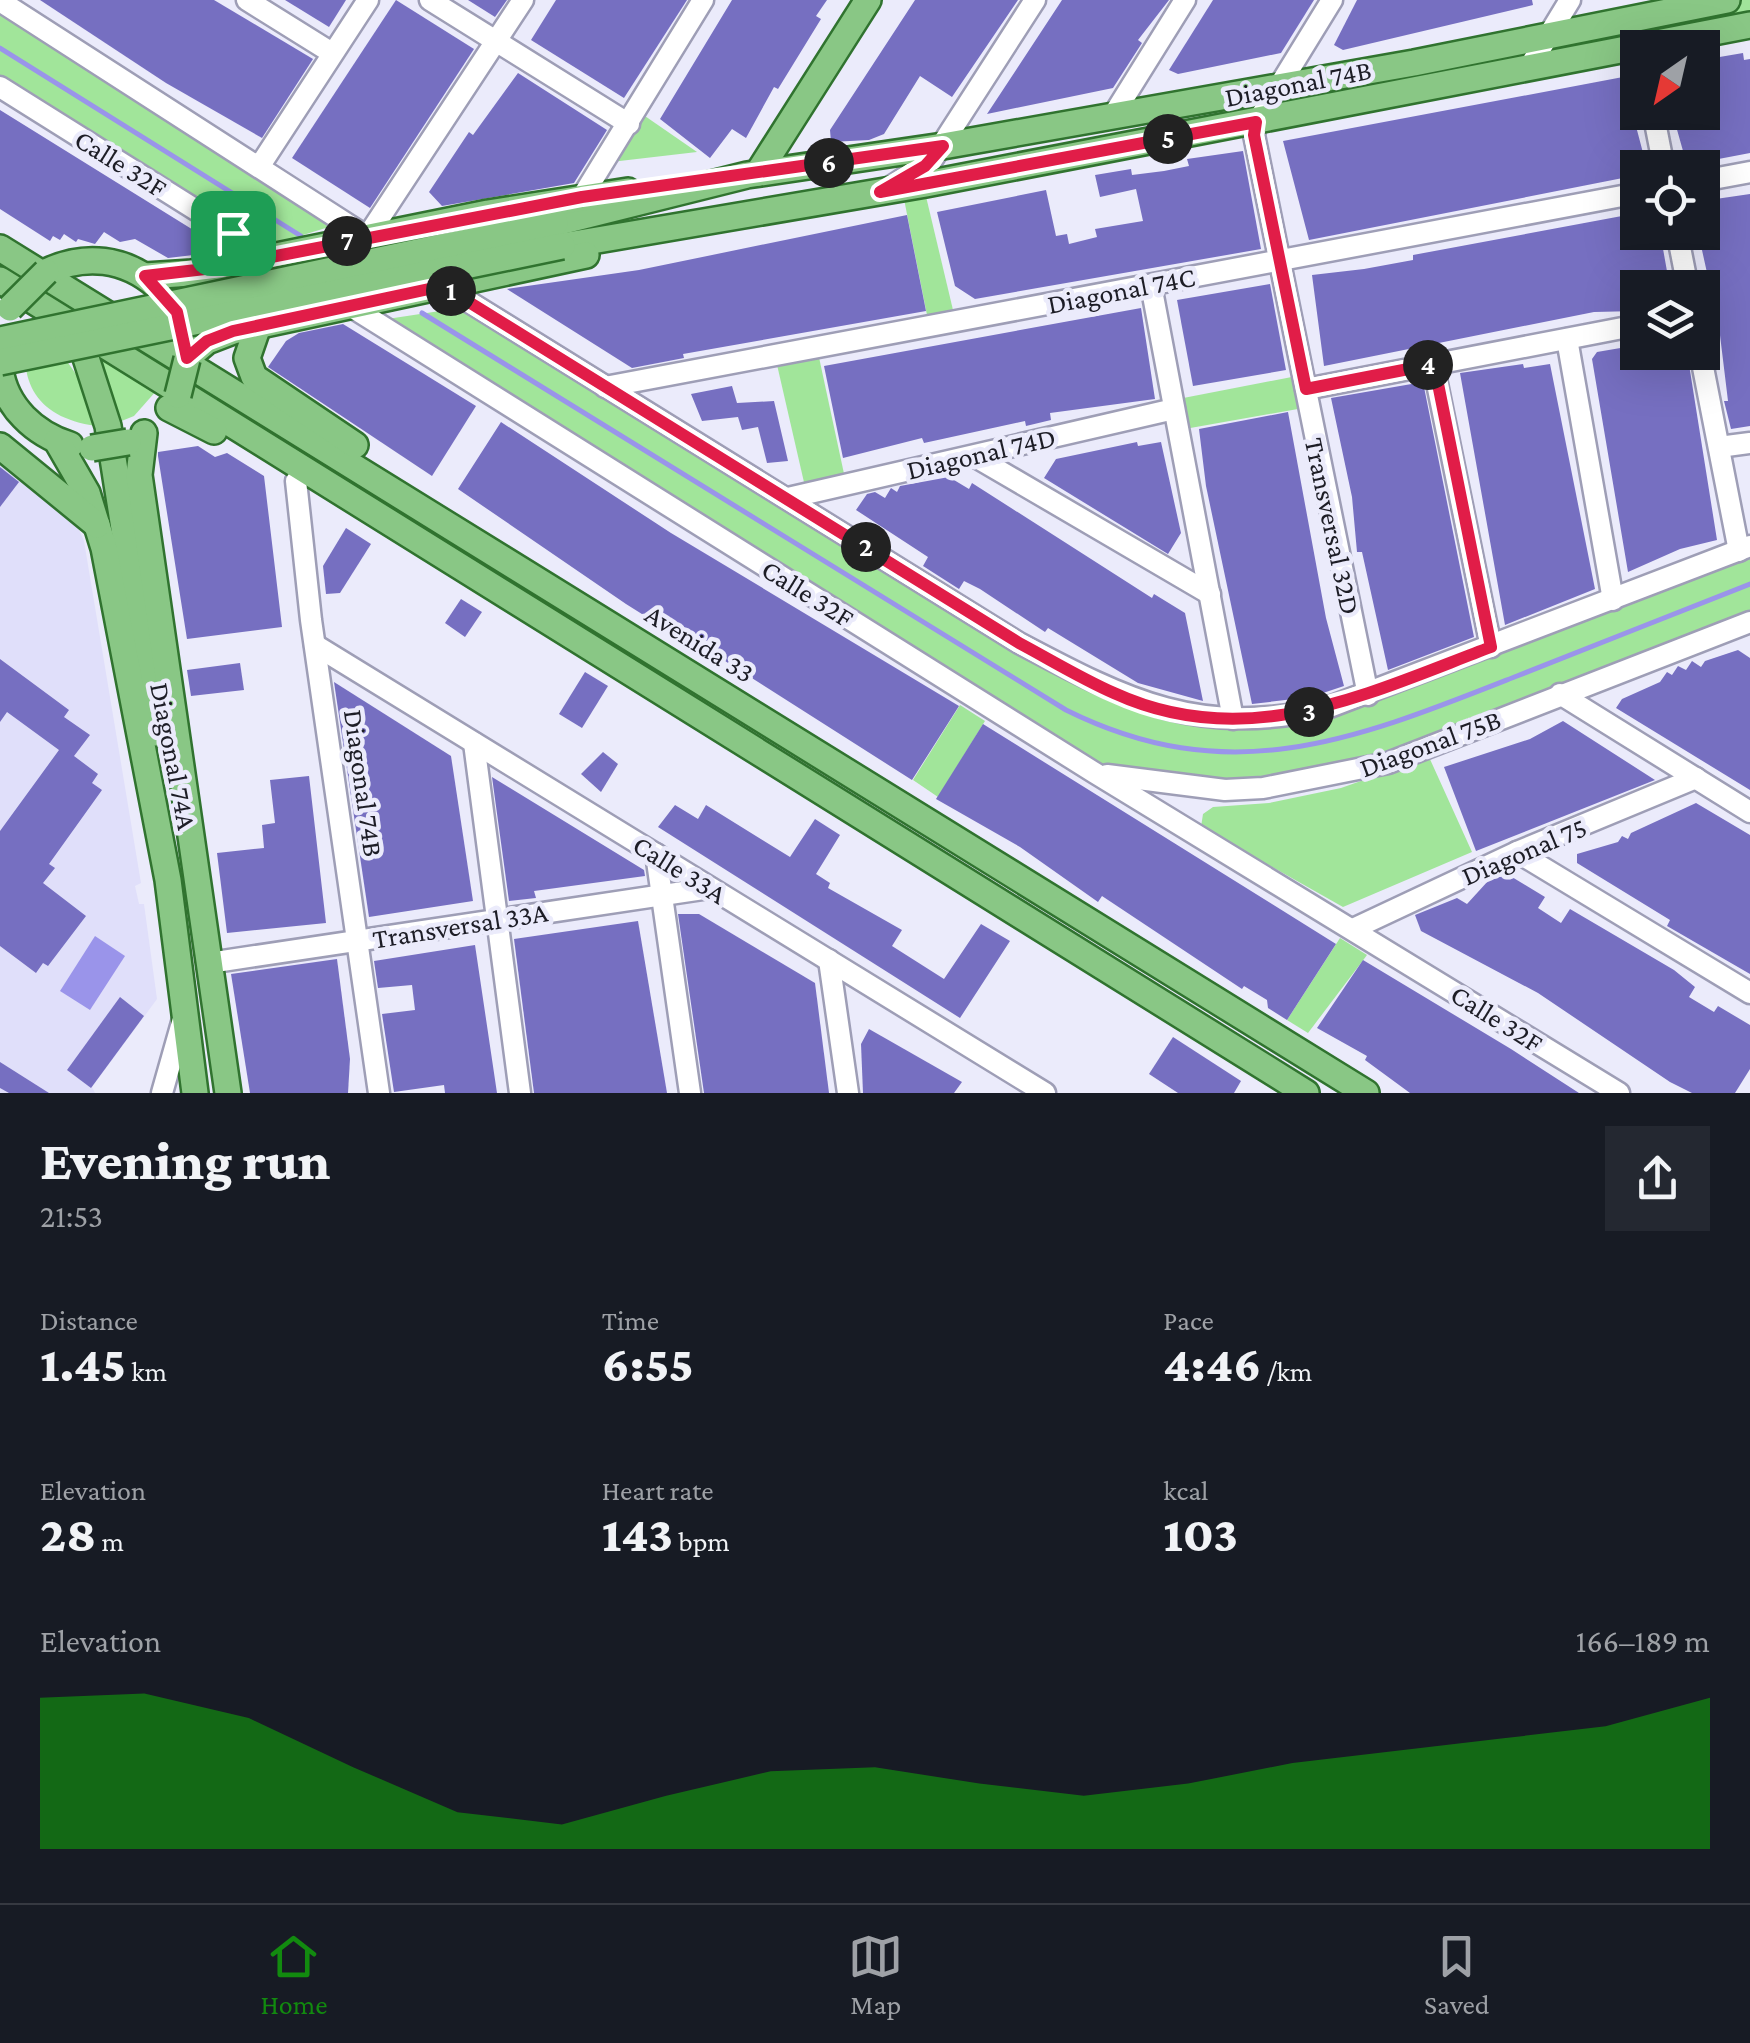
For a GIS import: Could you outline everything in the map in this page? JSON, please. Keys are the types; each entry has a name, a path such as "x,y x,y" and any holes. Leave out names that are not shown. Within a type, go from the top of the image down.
{"main road":[{"path":"145,276 222,267 582,197 753,174 868,0"},
{"name":"Diagonal 74B","path":"558,234 753,174 943,146 1279,87 1727,0"},
{"name":"Diagonal 74B","path":"1720,30 1750,24"},
{"name":"Diagonal 74B","path":"82,331 558,234 814,204 1620,51"},
{"path":"187,359 219,336 258,326 814,204"},
{"path":"488,213 485,245 502,273"},
{"path":"0,232 23,245 72,262 117,263 145,276 177,312 187,359 174,401 136,437 92,448 57,441 12,416 0,365 82,331"},
{"path":"222,267 233,233"},
{"name":"Avenida 33","path":"0,248 554,587 1366,1093"},
{"path":"398,257 404,270 405,294"},
{"path":"72,262 46,272 6,310 0,339 82,331"},
{"path":"0,280 1306,1093"},
{"path":"258,326 246,358 262,384 458,513 554,587"},
{"path":"82,331 108,426 116,474 165,792 168,880"},
{"path":"174,401 296,481 511,596"},
{"name":"Diagonal 74A","path":"136,437 228,1093"},
{"name":"Diagonal 74A","path":"57,441 82,482 100,527 168,880 196,1093"},
{"path":"0,446 100,527"}],"street":[{"path":"247,0 332,54"},
{"path":"258,166 368,0"},
{"path":"430,0 629,124"},
{"path":"367,237 523,0"},
{"path":"582,197 703,0"},
{"path":"880,192 925,166 943,146 1035,0"},
{"path":"1112,116 1186,0"},
{"path":"1256,122 1332,0"},
{"path":"1528,69 1570,0"},
{"path":"0,2 443,286 1019,643 1116,695 1178,714 1286,718 1368,695 1745,548 1704,370"},
{"name":"Calle 32F","path":"0,87 1095,773 1201,834 1618,1093"},
{"name":"Transversal 32D","path":"1256,122 1254,135 1368,695"},
{"path":"1720,177 1750,172"},
{"name":"Diagonal 74C","path":"605,387 1620,195"},
{"path":"1151,285 1233,719"},
{"path":"1306,389 1620,328"},
{"path":"1567,339 1613,600"},
{"path":"1434,364 1491,647"},
{"name":"Diagonal 74D","path":"788,498 1174,408"},
{"path":"1719,448 1750,443"},
{"path":"974,456 1210,594"},
{"name":"Diagonal 74B","path":"296,481 378,1093"},
{"path":"1741,625 1750,640"},
{"name":"Diagonal 75B","path":"1095,773 1196,788 1262,788 1388,763 1741,625"},
{"name":"Calle 33A","path":"315,645 828,960 1013,1082 1045,1093"},
{"path":"1560,694 1750,812"},
{"path":"474,743 520,1093"},
{"name":"Diagonal 75","path":"1353,928 1517,852 1696,778"},
{"path":"1196,788 1189,811 1192,826 1201,834"},
{"path":"1517,852 1750,993"},
{"path":"656,854 690,1093"},
{"name":"Transversal 33A","path":"209,962 710,888"},
{"path":"828,960 848,1093"},
{"path":"162,1093 184,1017"}],"shaded area":[{"path":"0,457 76,523 84,541 141,883 135,886 139,904 144,904 157,999 92,1087 95,1093 0,1093"},
{"path":"95,936 125,956 90,1010 60,991"}],"green space":[{"path":"1727,0 1750,0 1750,25 1720,31 1620,30 1620,50 1591,56 1586,29"},
{"path":"0,1 345,222 258,249 0,87"},
{"path":"642,114 697,152 611,162"},
{"path":"924,188 953,310 927,315 904,199"},
{"path":"473,306 1117,695 1286,718 1750,546 1750,622 1388,763 1263,788 1095,773 374,321"},
{"path":"30,319 80,380 96,426 57,414 34,391 25,359"},
{"path":"817,348 846,483 806,491 775,356"},
{"path":"99,357 157,390 134,416 119,422"},
{"path":"1302,375 1309,407 1179,430 1173,400"},
{"path":"960,705 985,721 938,797 913,780"},
{"path":"1429,757 1472,852 1343,907 1201,827 1203,814 1213,807 1269,803 1341,788"},
{"path":"1340,938 1367,955 1308,1033 1287,1020"}],"building":[{"path":"40,0 214,0 313,59 262,138 166,83"},
{"path":"285,0 346,0 329,27"},
{"path":"396,0 474,49 370,208 292,158"},
{"path":"468,0 507,0 495,17"},
{"path":"556,0 687,0 624,98 531,40"},
{"path":"732,0 827,0 816,16 821,19 778,89 774,87 746,138 732,129 710,158 660,119"},
{"path":"915,0 1018,0 952,97 920,76 884,134 869,140 831,142 830,130"},
{"path":"1062,0 1169,0 1138,40 1142,43 1113,88 987,114"},
{"path":"1213,0 1314,0 1281,53 1178,74 1169,70"},
{"path":"1357,0 1532,0 1533,5 1343,50 1334,45"},
{"path":"1743,53 1744,60 1750,59 1750,153 1720,159 1720,150 1683,150 1677,130 1720,130 1720,57"},
{"path":"518,73 607,130 574,183 442,206 429,192 469,132 473,135"},
{"path":"1620,78 1620,130 1637,130 1642,150 1620,150 1620,179 1309,240 1283,141"},
{"path":"0,110 211,241 202,254 168,258 135,239 120,242 104,232 95,244 78,239 76,242 64,234 60,240 53,236 50,241 0,209"},
{"path":"1243,151 1261,249 975,299 955,286 937,212 1046,190 1056,236 1067,234 1069,244 1097,237 1095,229 1143,221 1136,189 1100,197 1095,175 1131,169 1132,175 1164,171 1189,166 1187,159"},
{"path":"1750,194 1750,426 1731,429 1724,401 1728,401 1720,335 1720,270 1706,270 1702,250 1720,250 1720,198"},
{"path":"907,215 926,311 683,354 684,358 632,368 507,289 639,270"},
{"path":"1620,216 1620,250 1663,250 1667,270 1620,270 1620,311 1594,312 1324,366 1312,275 1413,260 1413,255"},
{"path":"1270,284 1286,370 1193,386 1177,300"},
{"path":"1141,308 1155,399 1050,413 1051,420 1026,426 1025,421 924,443 922,438 843,458 824,366"},
{"path":"343,324 476,406 432,476 268,367 286,341 299,333"},
{"path":"1620,348 1620,370 1690,370 1717,540 1680,549 1628,572 1592,359 1597,352"},
{"path":"1523,364 1524,368 1550,364 1595,589 1505,625 1460,373"},
{"path":"1423,382 1474,637 1388,670 1362,552 1357,552 1352,497 1331,398"},
{"path":"732,386 737,403 774,401 788,461 767,463 758,427 742,430 738,417 702,421 691,394"},
{"path":"1288,412 1326,618 1344,686 1311,697 1252,704 1206,486 1199,429"},
{"path":"501,422 671,533 959,706 912,780 703,647 696,648 626,604 458,489"},
{"path":"1137,442 1138,446 1161,442 1181,533 1168,554 1044,478 1056,459"},
{"path":"198,446 215,457 227,453 264,476 282,627 187,639 158,452"},
{"path":"0,467 19,482 0,507"},
{"path":"949,477 969,489 972,483 1152,598 1154,594 1185,613 1203,701 1138,683 1048,628 1045,632 980,589 964,581 959,589 923,566 928,557 856,510 867,494 875,492 885,498 891,488 897,492 900,486"},
{"path":"346,528 371,544 340,593 326,594 323,566"},
{"path":"461,599 482,612 465,637 445,623"},
{"path":"1738,650 1750,658 1750,790 1616,708 1622,699 1660,682 1667,672 1672,675 1678,666 1686,670 1692,661 1701,667 1705,661"},
{"path":"0,659 69,710 64,717 90,735 74,756 98,774 92,783 102,790 49,864 55,868 43,883 86,916 48,966 43,963 36,973 0,946 0,831 59,750 7,712 0,722"},
{"path":"240,663 244,690 191,696 187,670"},
{"path":"585,672 608,686 582,728 559,714"},
{"path":"334,682 451,756 473,901 369,917"},
{"path":"1563,721 1655,780 1476,851 1444,767 1530,739"},
{"path":"983,724 1336,944 1287,1020 1268,1008 1267,1000 1244,986 1242,989 1102,896 1098,902 1020,847 936,799"},
{"path":"603,752 618,764 601,792 581,774"},
{"path":"309,776 326,923 227,933 217,853 264,848 262,825 275,823 270,780"},
{"path":"492,777 644,870 645,876 534,891 536,898 509,901"},
{"path":"1696,803 1750,835 1750,974 1667,926 1670,920 1577,863 1577,854 1618,842 1622,836 1628,839 1631,833"},
{"path":"675,805 698,819 706,805 790,857 815,819 840,835 816,874 830,883 828,888 902,930 892,946 944,979 981,924 1010,941 960,1018 658,827"},
{"path":"1507,874 1545,897 1538,908 1561,923 1570,909 1674,970 1695,987 1689,997 1714,1012 1718,1006 1750,1025 1750,1069 1735,1093 1692,1093 1670,1082 1538,993 1421,931 1415,915 1457,898 1467,904 1488,881"},
{"path":"678,914 699,914 815,983 829,1093 704,1093"},
{"path":"638,921 667,1093 534,1093 514,939"},
{"path":"475,945 497,1093 445,1093 444,1085 394,1092 382,1014 415,1010 412,985 378,988 374,961"},
{"path":"337,959 350,1059 348,1093 250,1093 231,974"},
{"path":"1363,960 1579,1093 1410,1093 1365,1060 1367,1056 1317,1028"},
{"path":"120,997 144,1016 91,1088 67,1070"},
{"path":"869,1029 962,1082 954,1093 863,1093 861,1044"},
{"path":"1173,1037 1241,1081 1234,1093 1178,1093 1149,1074"},
{"path":"0,1062 49,1093 9,1093 0,1088"}],"waterway":[{"path":"0,48 301,236"},
{"path":"422,313 1066,710 1126,735 1184,748 1239,752 1347,736 1458,699 1750,584"}],"route":[{"path":"1256,122 1254,135 1306,389 1434,364 1491,647 1368,695 1286,718 1217,719 1178,714 1116,695 1019,643 443,286 233,331 207,341 187,358 185,334 177,312 145,276 222,267 233,233 271,257 582,197 943,146 925,166 880,192 1256,122"}]}
